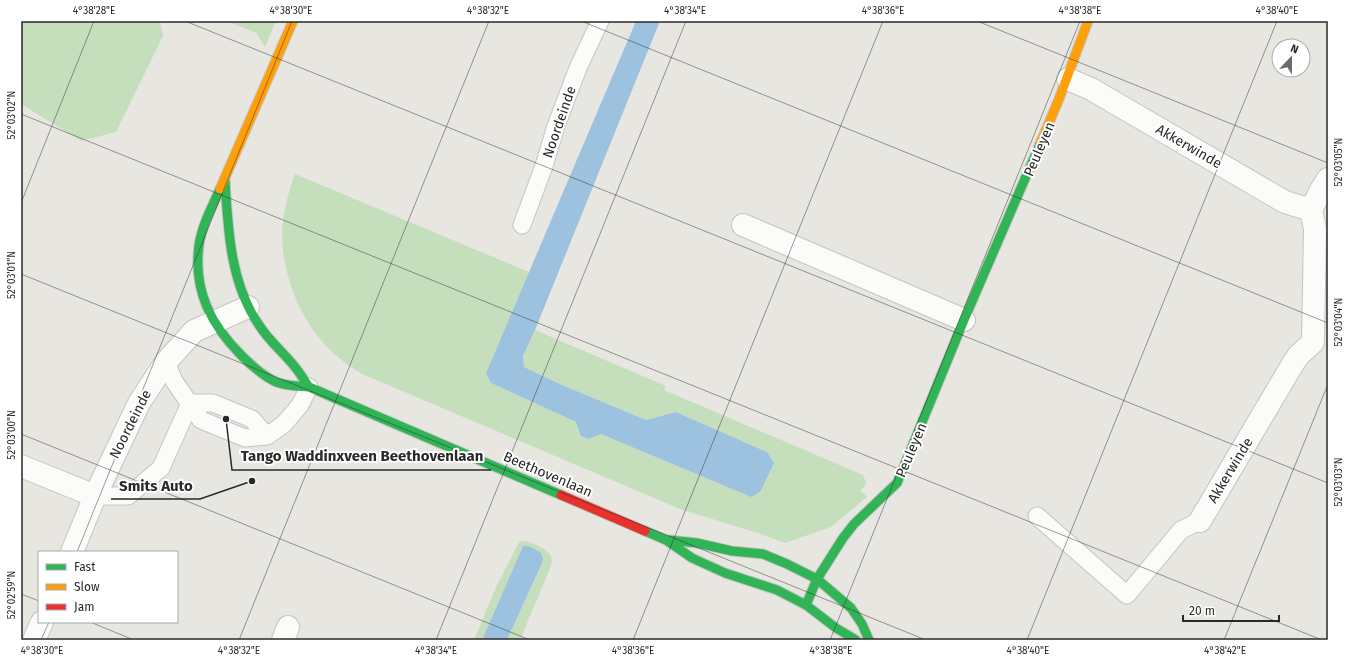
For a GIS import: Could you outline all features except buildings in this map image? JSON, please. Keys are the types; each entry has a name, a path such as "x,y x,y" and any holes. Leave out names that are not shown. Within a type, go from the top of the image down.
{"main road":[{"path":"214,322 204,303 198,276 198,254 205,219 225,177 293,21"},
{"name":"Peuleyen","path":"806,605 817,579 843,538 854,524 897,483 964,320 1039,150 1068,79 1088,21"},
{"path":"225,177 229,237 240,289 248,306 271,342 295,367 309,387"},
{"name":"Beethovenlaan","path":"214,322 228,343 259,372 277,382 309,387 666,540 692,558 725,572 778,590 806,605 836,628 856,640"},
{"name":"Beethovenlaan","path":"666,540 697,543 732,551 763,554 787,564 817,579 851,608 862,624 869,640"}],"street":[{"name":"Akkerwinde","path":"1068,79 1091,89 1285,202 1311,210 1315,229 1313,342 1298,356 1291,367 1200,522"},
{"path":"1311,210 1328,179"},
{"path":"743,224 964,320"},
{"name":"Noordeinde","path":"72,551 95,496 138,404 166,362 194,331 248,306"},
{"path":"21,466 95,496"}],"lane":[{"name":"Noordeinde","path":"522,225 544,166 556,126 578,68 600,21"},
{"path":"166,362 174,381 201,420 245,438 267,436 284,424 300,406 309,387"},
{"path":"95,496 128,496 161,468 190,403"},
{"name":"Akkerwinde","path":"1037,516 1127,595 1181,530 1200,522"}],"green space":[{"path":"21,21 160,21 163,36 116,132 81,141 21,104"},
{"path":"227,21 276,21 265,47 256,33"},
{"path":"295,174 529,272 486,373 491,383 576,422 589,439 601,434 751,497 767,452 676,412 646,420 560,384 524,367 523,356 535,330 666,386 664,390 863,475 866,482 865,486 860,490 867,497 831,527 785,543 680,509 362,374 348,365 325,344 306,320 293,292 284,259 282,231 290,188"},
{"path":"521,541 525,541 546,550 551,556 552,561 520,640 507,640 542,563 523,546 482,640 474,640 496,587 518,544"}],"water":[{"path":"636,21 660,21 535,330 523,356 524,367 560,384 646,420 676,412 767,452 774,463 760,492 751,497 601,434 589,439 581,436 576,422 491,383 486,373"},
{"path":"523,546 530,547 541,553 543,559 542,563 507,640 482,640"}],"traffic: fast":[{"path":"806,605 817,579 843,538 854,524 897,483 964,320 1040,144"},
{"path":"225,180 229,236 236,274 242,292 249,309 263,331 286,356 309,387"},
{"path":"220,189 200,238 198,262 202,292 213,319 221,332 242,356 262,374 276,382 309,387 561,495"},
{"path":"645,531 666,540 692,558 725,573 777,590 806,605 836,628 856,640"},
{"path":"669,540 697,543 732,551 763,554 787,564 817,579 851,608 862,624 869,640"}],"traffic: slow":[{"path":"220,189 293,21"},
{"path":"1040,144 1059,99 1088,21"}],"traffic: jam":[{"path":"561,495 645,531"}],"place":[{"name":"Tango Waddinxveen Beethovenlaan","path":"226,419"},
{"name":"Smits Auto","path":"252,481"}]}
